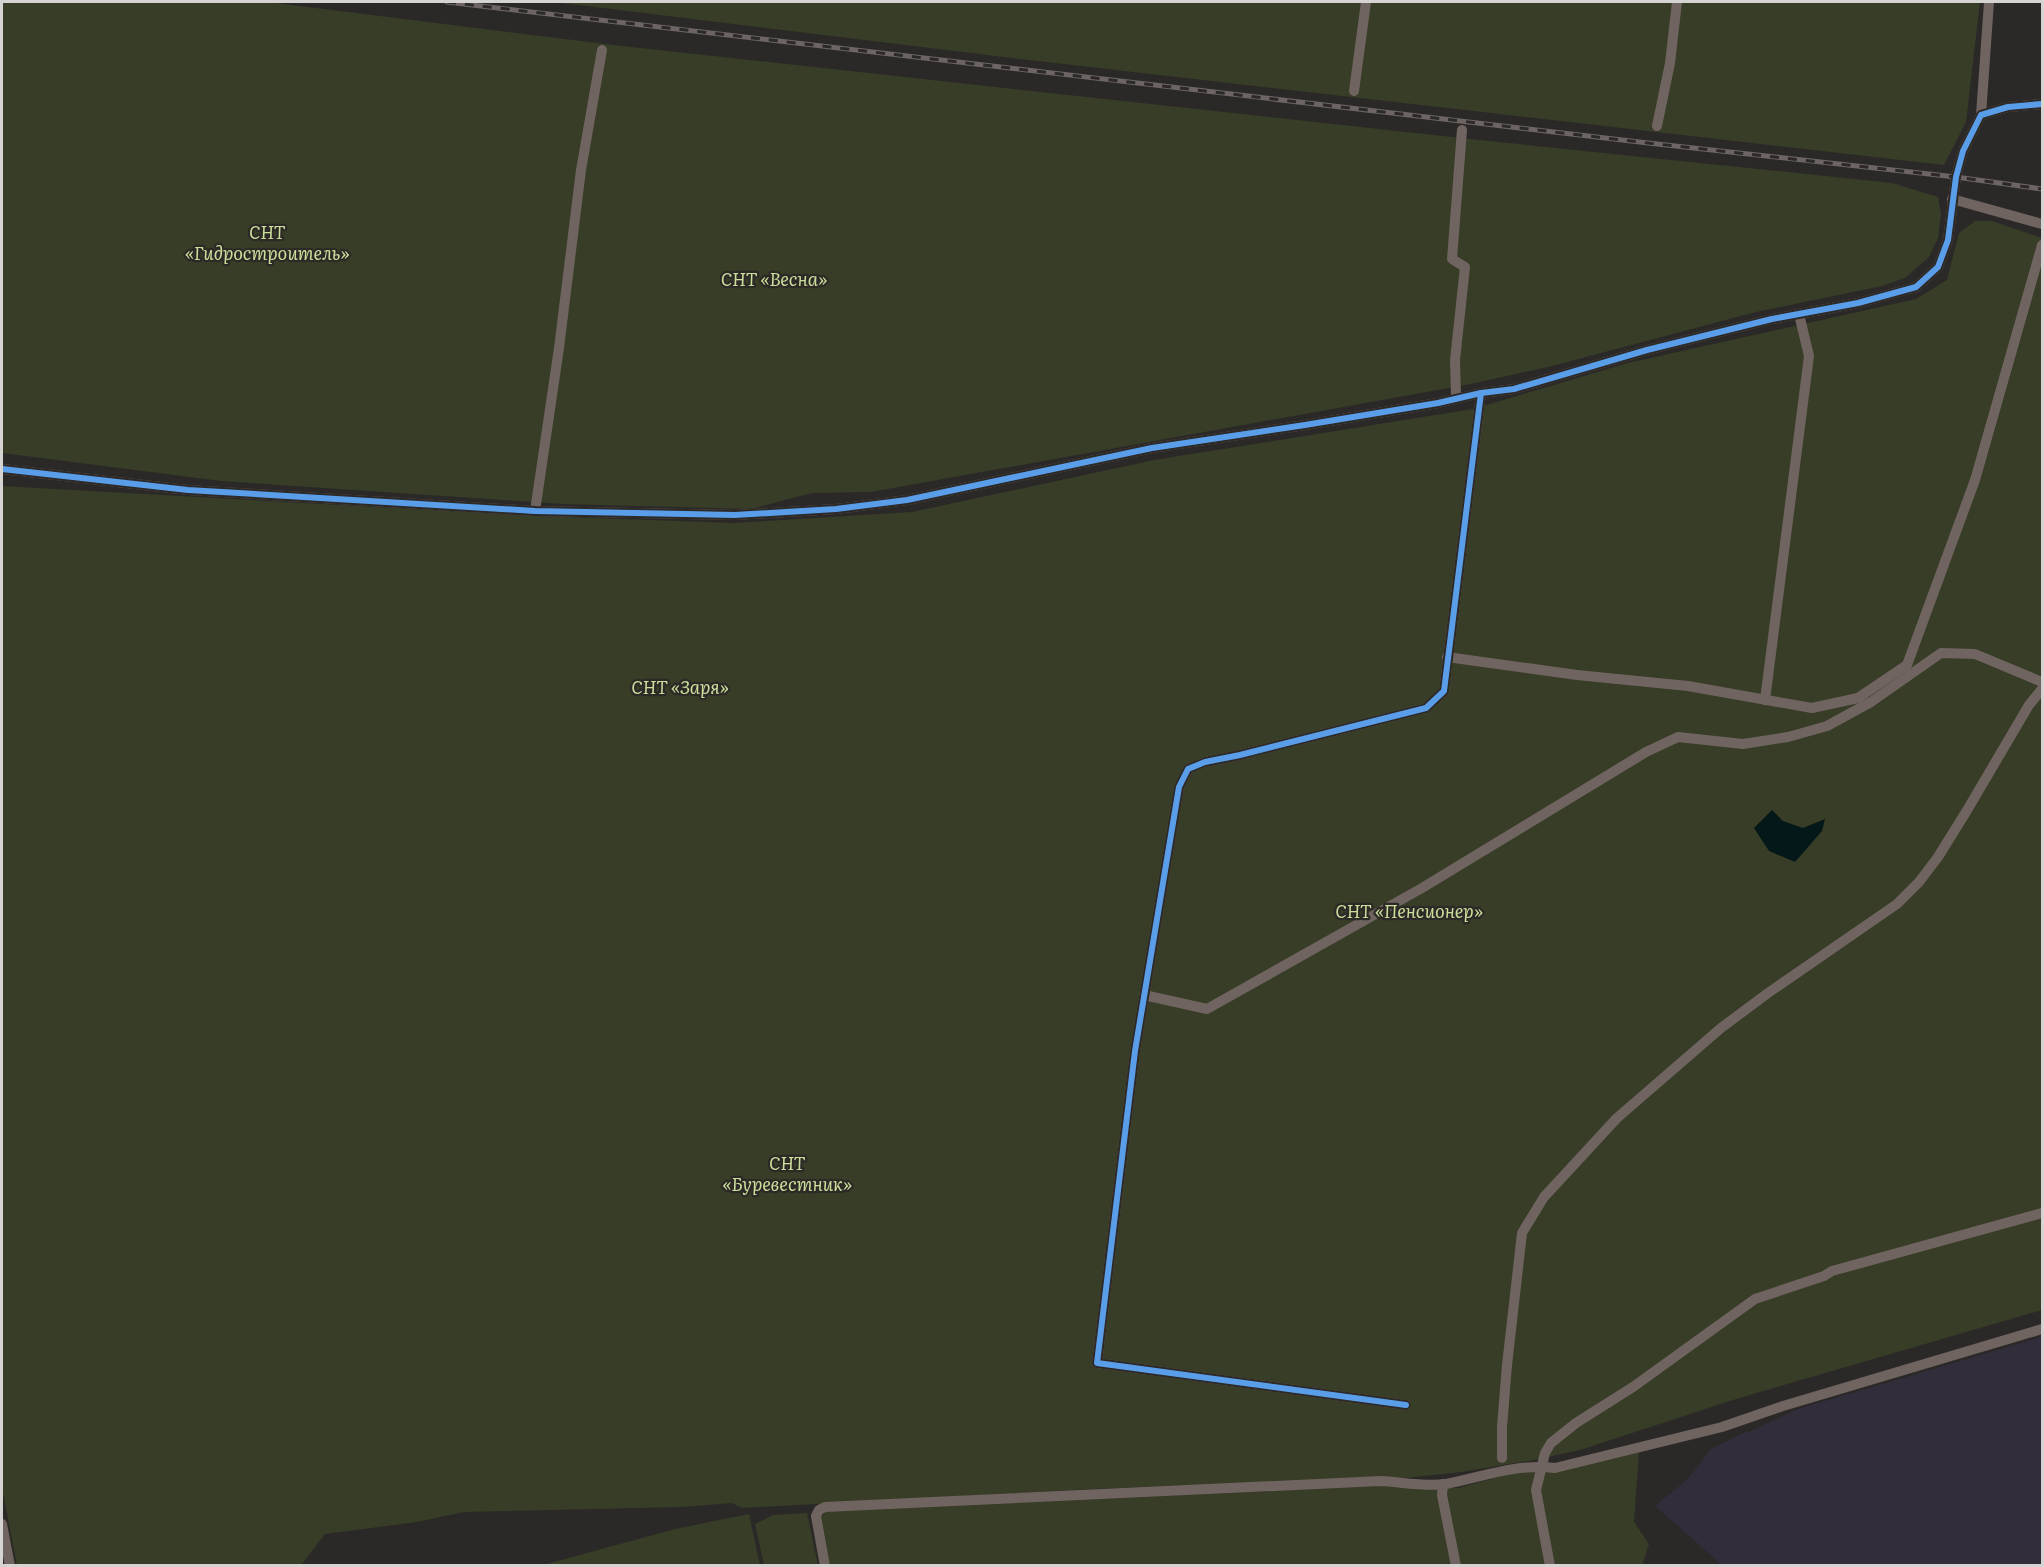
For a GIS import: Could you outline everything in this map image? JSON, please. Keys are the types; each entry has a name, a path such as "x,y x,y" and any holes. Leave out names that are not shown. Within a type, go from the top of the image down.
{"street":[{"path":"1353,91 1366,2"},
{"path":"1657,126 1670,63 1677,2"},
{"path":"2,469 188,489 535,511 735,515 846,508 907,500 1152,448 1514,389 1647,350 1799,314 1858,303 1916,287 1938,267 1948,240 1956,177 1964,151 1981,115 1989,2"},
{"path":"535,511 559,348 581,170 602,50"},
{"path":"1981,115 2008,107 2043,104"},
{"path":"1456,397 1455,360 1465,267 1452,259 1462,130"},
{"path":"1952,199 2043,224"},
{"path":"1447,657 1576,675 1688,686 1812,708 1858,698 1907,665 1975,480 2043,245"},
{"path":"1765,700 1809,356 1799,314"},
{"path":"1406,1405 1097,1363 1135,1051 1179,787 1188,769 1205,762 1426,708 1444,691 1481,393"},
{"path":"1144,994 1207,1009 1422,888 1646,752 1678,737 1743,744 1788,737 1827,726 1871,702 1941,652 1975,654 2043,682"},
{"path":"1502,1458 1502,1427 1522,1233 1544,1197 1617,1118 1721,1028 1897,904 1919,882 1966,812 2029,705 2043,689"},
{"path":"1550,1566 1536,1490 1545,1453 1551,1443 1576,1423 1633,1387 1755,1299 1824,1276 1832,1271 2043,1213"},
{"path":"825,1566 816,1516 819,1510 825,1508 1381,1482 1443,1484 1503,1470 1541,1466 1555,1468 1722,1427 1783,1406 2043,1329"},
{"path":"1443,1484 1442,1495 1456,1566"},
{"path":"2,1524 10,1566"}],"shaded area":[{"path":"1772,810 1783,821 1803,828 1825,819 1822,831 1795,862 1769,851 1754,828"},
{"path":"2042,1337 2042,1565 1722,1565 1655,1506 1689,1478 1711,1449 1743,1433 1798,1409"}],"green space":[{"name":"СНТ «Весна»","path":"2,2 268,2 613,45 1892,183 1938,197 1941,214 1938,238 1929,257 1905,278 1882,286 1756,312 1548,367 1471,384 871,492 812,493 751,509 564,504 221,481 2,453"},
{"path":"554,2 1980,2 1966,122 1944,165 1029,60"},
{"path":"1975,221 1992,221 2042,238 2042,1310 1736,1399 1580,1450 1461,1472 1405,1478 1093,1489 742,1508 732,1503 682,1507 464,1512 417,1522 325,1534 301,1565 17,1565 2,1488 2,486 537,516 735,523 912,512 1154,460 1473,409 1628,363 1916,299 1947,280 1959,233"},
{"path":"1639,1452 1634,1522 1649,1544 1642,1566 830,1566 821,1517 827,1511 1381,1486 1458,1488 1525,1470"},
{"path":"807,1513 818,1565 764,1565 755,1524 773,1515"},
{"path":"749,1514 760,1565 543,1565 675,1529"}],"railway":[{"path":"447,2 1956,177 2042,189"}],"cycle path":[{"path":"2,469 188,490 535,511 735,515 836,509 907,500 1152,448 1305,425 1514,389 1647,350 1772,319 1858,303 1916,287 1938,267 1948,240 1956,177 1963,151 1981,115 2008,107 2042,104"},
{"path":"1406,1405 1097,1363 1135,1051 1179,787 1188,769 1205,762 1426,708 1444,691 1481,393"}],"park label":[{"name":"СНТ «Гидростроитель»","path":"267,243"},
{"name":"СНТ «Заря»","path":"680,688"},
{"name":"СНТ «Пенсионер»","path":"1409,912"},
{"name":"СНТ «Буревестник»","path":"787,1174"}]}
